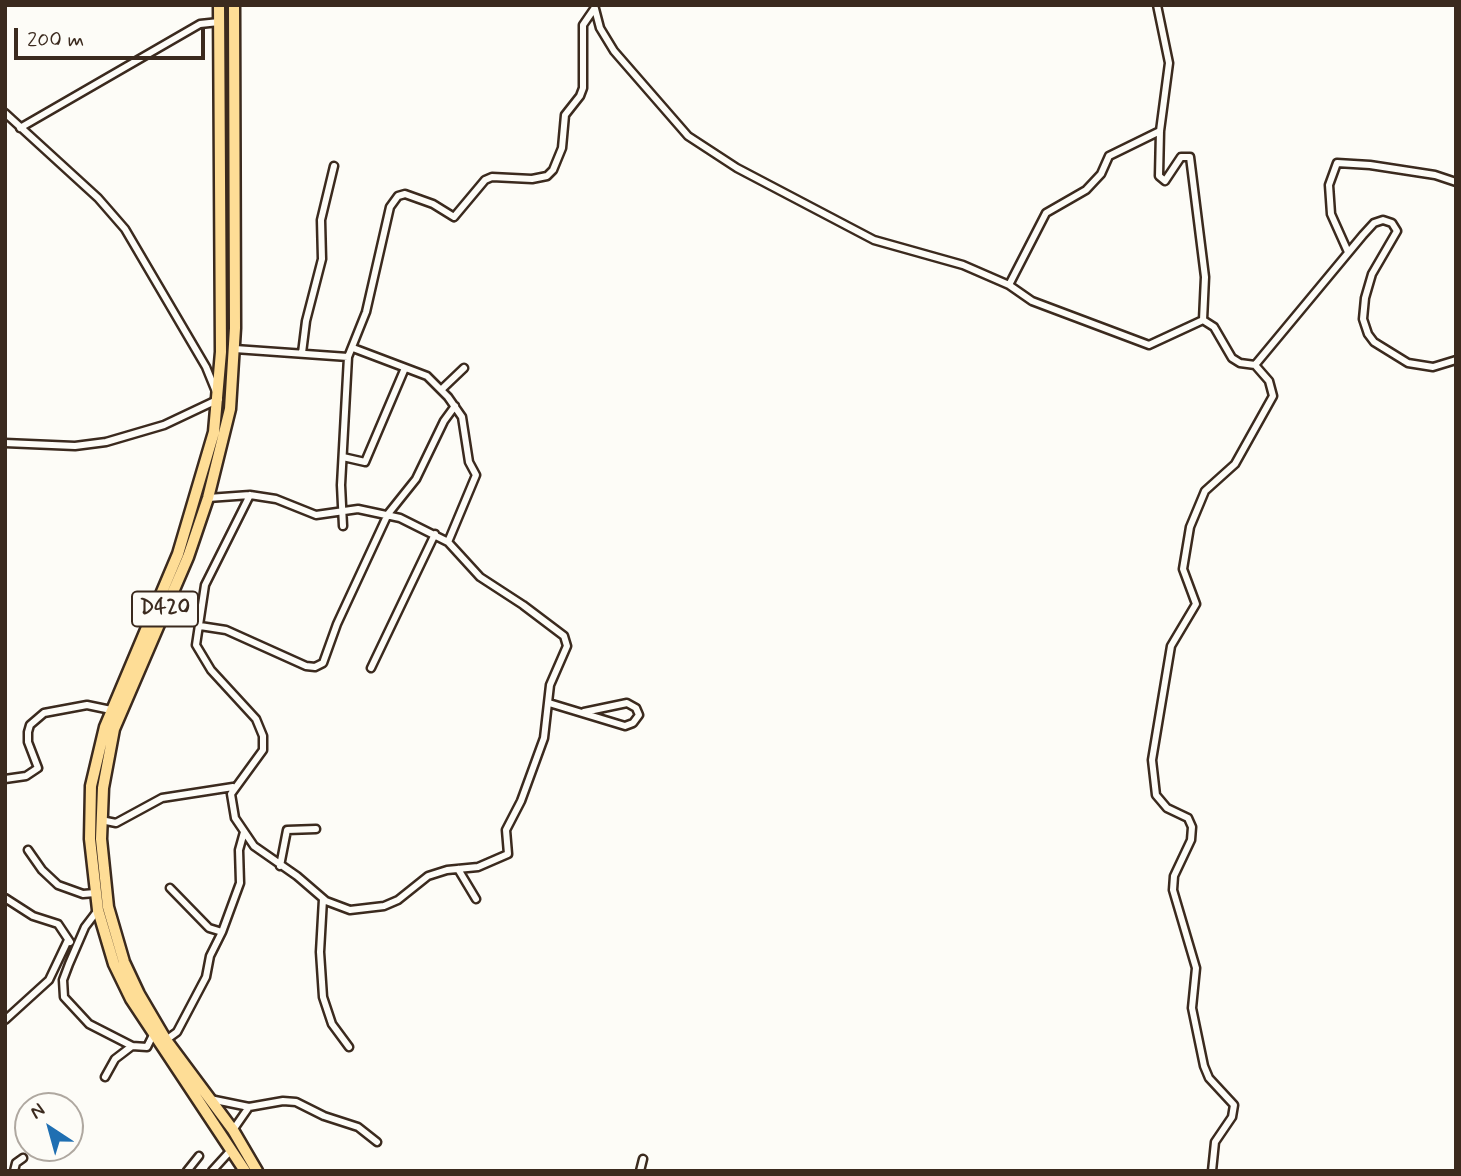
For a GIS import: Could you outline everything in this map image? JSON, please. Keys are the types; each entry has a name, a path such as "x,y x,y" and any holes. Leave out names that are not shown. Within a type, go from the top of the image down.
{"highway":[{"name":"D420","path":"219,5 219,399 200,489 178,554 111,710 92,786 90,839 98,910 114,964 153,1035 233,1149 245,1171"},
{"name":"D420","path":"234,5 235,349 230,409 208,498 188,557 114,729 106,761 101,820 104,889 115,935 139,994 166,1040 233,1130 257,1171"}],"street":[{"path":"1157,5 1169,63 1160,131 1158,172 1161,181 1165,181 1181,157 1186,155 1192,161 1205,277 1203,320"},
{"path":"594,7 606,39 624,64 669,117 696,142 737,168 862,235 957,263 1009,285 1032,301 1149,345 1203,320"},
{"path":"343,526 340,510 348,358 368,304 387,217 398,196 405,194 433,204 454,217 473,191 485,180 492,177 532,179 547,176 553,170 562,148 565,115 583,88 583,25 594,7"},
{"path":"20,128 200,24 219,22"},
{"path":"5,113 97,198 125,229 206,367 219,399 164,425 93,445 5,443"},
{"path":"1009,285 1046,213 1086,190 1101,174 1109,156 1160,131"},
{"path":"1348,253 1331,214 1329,185 1337,163 1435,175 1456,182"},
{"path":"302,353 306,321 321,259 321,220 334,166"},
{"path":"1255,365 1374,223 1383,220 1392,223 1397,230 1372,274 1365,298 1363,319 1368,334 1374,342 1408,363 1433,367 1456,360"},
{"path":"1203,320 1214,327 1232,358 1240,363 1255,365 1269,381 1273,396 1236,464 1205,491 1190,527 1183,569 1196,604 1171,646 1152,760 1156,795 1167,808 1188,818 1192,827 1173,890 1196,968 1192,1008 1204,1066 1209,1078 1234,1105 1232,1117 1215,1142 1212,1171"},
{"path":"353,348 427,376 455,406 466,428 469,462 475,475 448,542"},
{"path":"235,349 348,358"},
{"path":"343,457 365,462 405,368"},
{"path":"442,389 464,368"},
{"path":"200,626 226,630 306,666 319,666 324,663 337,624 388,514 416,479 444,421 455,406"},
{"path":"208,498 250,495 276,499 316,515 340,510 388,514 448,542 480,578 544,620 565,638 566,647 550,685 544,738 522,801 506,831 508,854 487,864 428,876 398,900 384,906 350,910 323,899 297,876 254,846 232,810 233,788"},
{"path":"101,820 116,823 162,798 233,788 252,768 263,750 263,736 249,709 202,659 195,645 205,585 250,495"},
{"path":"371,668 435,534"},
{"path":"549,703 584,712 611,724 625,726 633,723 639,715 636,708 627,703 584,712"},
{"path":"5,779 26,776 38,768 28,741 28,732 30,724 44,713 87,705 111,710"},
{"path":"280,866 287,830 316,828"},
{"path":"166,1040 177,1032 206,977 210,956 240,883 239,850 244,832"},
{"path":"29,850 42,870 58,885 83,894 95,893"},
{"path":"458,869 476,899"},
{"path":"170,888 209,928 222,932"},
{"path":"5,891 13,903"},
{"path":"5,898 33,916 58,924 68,940 77,947"},
{"path":"323,899 320,952 323,998 332,1024 349,1047"},
{"path":"98,910 85,927 63,981 64,997 89,1024 132,1046 147,1047 153,1035"},
{"path":"5,1020 49,980 68,940"},
{"path":"105,1077 115,1059 132,1046"},
{"path":"210,1099 249,1107 283,1101 296,1102 324,1116 359,1127 377,1142"},
{"path":"233,1130 249,1107"},
{"path":"212,1171 233,1149"},
{"path":"187,1171 199,1156"},
{"path":"640,1171 643,1159"}]}
